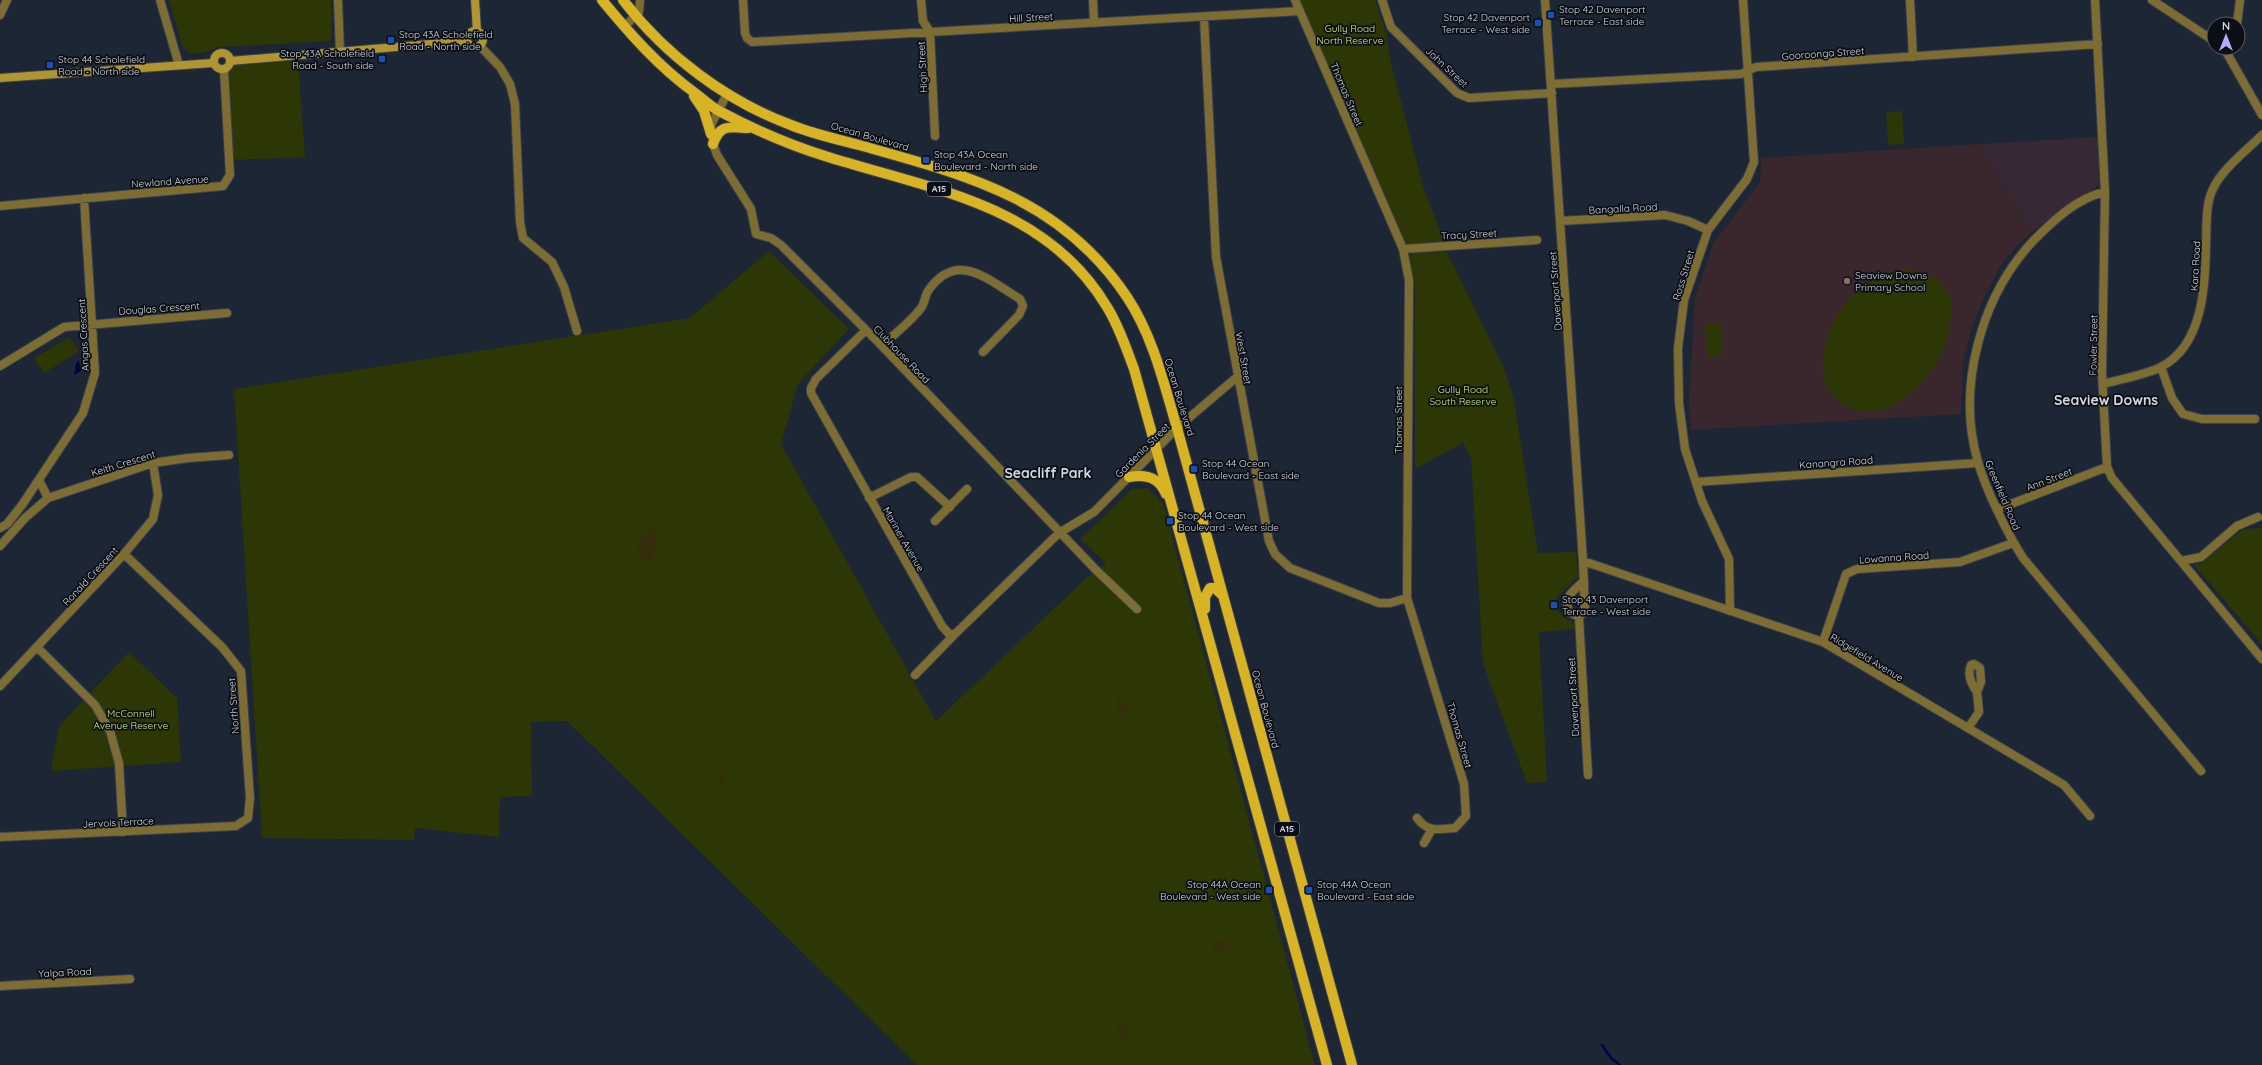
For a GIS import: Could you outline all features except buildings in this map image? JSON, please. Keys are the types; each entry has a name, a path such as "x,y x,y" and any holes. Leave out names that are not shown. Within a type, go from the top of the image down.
{"main road":[{"name":"A15","path":"602,0 639,43 687,87 717,110 787,144 826,157 962,196 1022,223 1046,240 1069,260 1093,285 1108,307 1123,338 1157,450 1327,1065"},
{"name":"Ocean Boulevard","path":"623,0 636,16 692,69 727,94 791,126 968,178 1034,207 1084,246 1108,272 1127,298 1144,328 1178,428 1221,594 1352,1065"},
{"path":"687,87 704,111 712,139 723,129 730,127 754,128"},
{"path":"1129,477 1151,477 1158,481 1163,488 1176,518"},
{"path":"1208,633 1205,610 1207,592 1210,588 1215,588 1221,594"}],"street":[{"path":"0,15 7,0"},
{"path":"160,0 179,65"},
{"path":"338,0 340,52"},
{"path":"475,0 477,31 484,38 480,46"},
{"path":"624,26 636,16 641,6 640,0"},
{"name":"Hill Street","path":"743,0 747,38 752,42 1300,11"},
{"name":"High Street","path":"921,0 923,21 930,32 935,136"},
{"path":"1093,0 1094,23"},
{"name":"Thomas Street","path":"1295,0 1403,248 1409,280 1408,598 1464,784 1466,816 1455,828 1432,829"},
{"name":"John Street","path":"1382,0 1391,26 1457,93 1469,98 1552,93"},
{"name":"Davenport Street","path":"1546,0 1583,561 1585,611 1579,617 1588,775"},
{"name":"Ross Street","path":"1730,611 1729,559 1696,482 1685,449 1679,403 1678,348 1684,300 1708,230 1747,179 1754,162 1743,0"},
{"path":"1910,0 1913,57"},
{"name":"Fowler Street","path":"2095,0 2105,192 2103,384 2107,467 2112,478 2262,659"},
{"path":"2152,0 2206,36"},
{"path":"2238,16 2240,0"},
{"name":"West Street","path":"1204,17 1216,257 1237,377 1269,541 1275,554 1290,568 1379,603 1390,603 1408,598"},
{"path":"467,41 471,32 477,31"},
{"path":"230,61 467,41"},
{"path":"467,41 471,46 480,46 500,67 510,84 515,104 520,222 523,238 552,262 564,287 577,331"},
{"name":"Gooroonga Street","path":"1551,84 1741,74 1756,67 2098,44"},
{"path":"222,53 227,55 230,61 229,66 224,70 218,69 214,63 214,57 222,53"},
{"path":"2229,56 2262,115"},
{"path":"0,78 214,63"},
{"name":"Newland Avenue","path":"0,206 223,186 230,175 224,70"},
{"path":"712,139 711,125 717,110 727,94"},
{"name":"Kara Road","path":"2103,384 2161,367 2184,347 2201,307 2204,294 2207,215 2212,190 2228,169 2262,136"},
{"name":"Clubhouse Road","path":"712,139 717,155 751,209 756,234 771,238 781,245 865,331 882,346 1059,533 1137,609"},
{"name":"Greenfield Road","path":"2105,192 2090,195 2052,222 2025,250 2008,272 1989,308 1971,375 1972,435 1978,463 2013,543 2023,558 2201,771"},
{"name":"Angas Crescent","path":"0,528 7,524 39,480 83,413 90,394 95,373 84,198"},
{"name":"Bangalla Road","path":"1560,221 1665,215 1688,221 1708,230"},
{"name":"Tracy Street","path":"1403,248 1537,240"},
{"path":"882,346 921,308 928,291 948,272 958,268 978,273 1020,299 1024,306 1019,314 983,352"},
{"name":"Douglas Crescent","path":"0,366 64,327 227,313"},
{"name":"Mariner Avenue","path":"865,331 816,379 811,388 811,393 942,626 949,634 954,634"},
{"path":"2161,367 2172,398 2183,414 2202,419 2254,419"},
{"name":"Gardenia Street","path":"1059,533 1094,512 1178,428 1237,377"},
{"name":"Keith Crescent","path":"48,498 153,463 188,458 229,455"},
{"name":"Ronald Crescent","path":"0,686 38,648 153,520 158,495 153,463"},
{"name":"Kanangra Road","path":"1696,482 1978,463"},
{"name":"Ann Street","path":"1998,509 2107,467"},
{"path":"870,498 911,478 918,478 950,507"},
{"path":"0,546 25,518 48,498 39,480"},
{"path":"935,521 967,490"},
{"path":"2181,562 2201,557 2237,526 2258,517"},
{"path":"915,675 954,634 1059,533"},
{"name":"Lowanna Road","path":"1823,642 1846,574 1857,569 1960,562 2013,543"},
{"name":"North Street","path":"124,554 222,647 241,671 250,798 248,818 236,826"},
{"name":"Ridgefield Avenue","path":"1583,561 1823,642 2064,785 2090,816"},
{"path":"1579,617 1569,612 1566,604 1567,596 1584,581"},
{"path":"38,648 95,704 110,731 119,763 123,832"},
{"path":"1968,728 1979,712 1977,692"},
{"path":"1417,818 1423,827 1432,829 1424,843"},
{"name":"Jervois Terrace","path":"0,837 236,826"},
{"name":"Yalpa Road","path":"0,986 130,979"}],"shaded area":[{"path":"2098,137 2099,185 2032,232 1980,144"},
{"name":"Seaview Downs Primary School","path":"1980,144 2032,232 2018,244 2001,265 1985,296 1972,327 1963,361 1961,414 1691,430 1689,401 1695,298 1713,244 1760,182 1761,158"},
{"path":"79,361 81,371 74,375 76,363"}],"green space":[{"path":"169,0 331,0 332,37 330,41 220,47 202,53 192,53 183,48"},
{"name":"Gully Road North Reserve","path":"1300,0 1375,0 1386,32 1391,63 1423,186 1444,242 1405,244"},
{"path":"298,59 305,157 233,160 227,71 232,63"},
{"path":"1902,111 1904,144 1888,145 1886,112"},
{"path":"769,251 849,329 798,384 781,444 936,721 1084,580 1106,563 1080,539 1132,489 1148,488 1163,503 1315,1065 917,1065 567,721 531,722 532,796 500,797 499,837 415,828 414,840 262,838 234,389 690,318"},
{"name":"Gully Road South Reserve","path":"1447,252 1504,368 1514,400 1538,553 1576,552 1578,577 1557,597 1557,610 1567,620 1575,622 1576,629 1539,632 1547,782 1527,783 1483,664 1471,457 1463,443 1415,469 1415,285 1410,259 1411,255 1414,253"},
{"path":"1904,269 1934,276 1951,297 1952,305 1946,343 1940,356 1924,380 1902,399 1890,407 1872,412 1852,408 1835,398 1829,391 1825,382 1823,364 1828,335 1840,311 1860,288 1873,278"},
{"path":"1706,323 1722,323 1722,356 1707,357"},
{"path":"70,337 79,351 44,373 34,358"},
{"path":"2262,528 2262,644 2194,565 2203,562 2243,529"},
{"name":"McConnell Avenue Reserve","path":"129,652 177,698 181,762 51,771 59,726"}],"sand":[{"path":"651,529 656,534 654,555 649,561 641,560 638,553 641,539 645,531"},
{"path":"1122,698 1128,707 1124,715 1119,713 1116,699"},
{"path":"716,772 722,775 725,781 722,783 715,776"},
{"path":"1213,942 1229,942 1229,950 1220,950 1217,954 1214,952"},
{"path":"1123,1025 1130,1033 1130,1036 1126,1039 1121,1039 1116,1032 1118,1026"}],"waterway":[{"path":"1602,1045 1611,1058 1620,1065"}],"place":[{"name":"Stop 42 Davenport Terrace - East side","path":"1551,15"},
{"name":"Stop 42 Davenport Terrace - West side","path":"1538,23"},
{"name":"Stop 43A Scholefield Road - North side","path":"391,40"},
{"name":"Stop 43A Scholefield Road - South side","path":"382,59"},
{"name":"Stop 44 Scholefield Road - North side","path":"50,65"},
{"name":"Stop 43A Ocean Boulevard - North side","path":"926,160"},
{"name":"Seaview Downs Primary School","path":"1847,281"},
{"name":"Stop 44 Ocean Boulevard - East side","path":"1194,469"},
{"name":"Stop 44 Ocean Boulevard - West side","path":"1170,521"},
{"name":"Stop 43 Davenport Terrace - West side","path":"1554,605"},
{"name":"Stop 44A Ocean Boulevard - West side","path":"1269,890"},
{"name":"Stop 44A Ocean Boulevard - East side","path":"1309,890"}],"district":[{"name":"Seaview Downs","path":"2106,400"},
{"name":"Seacliff Park","path":"1048,473"}]}
